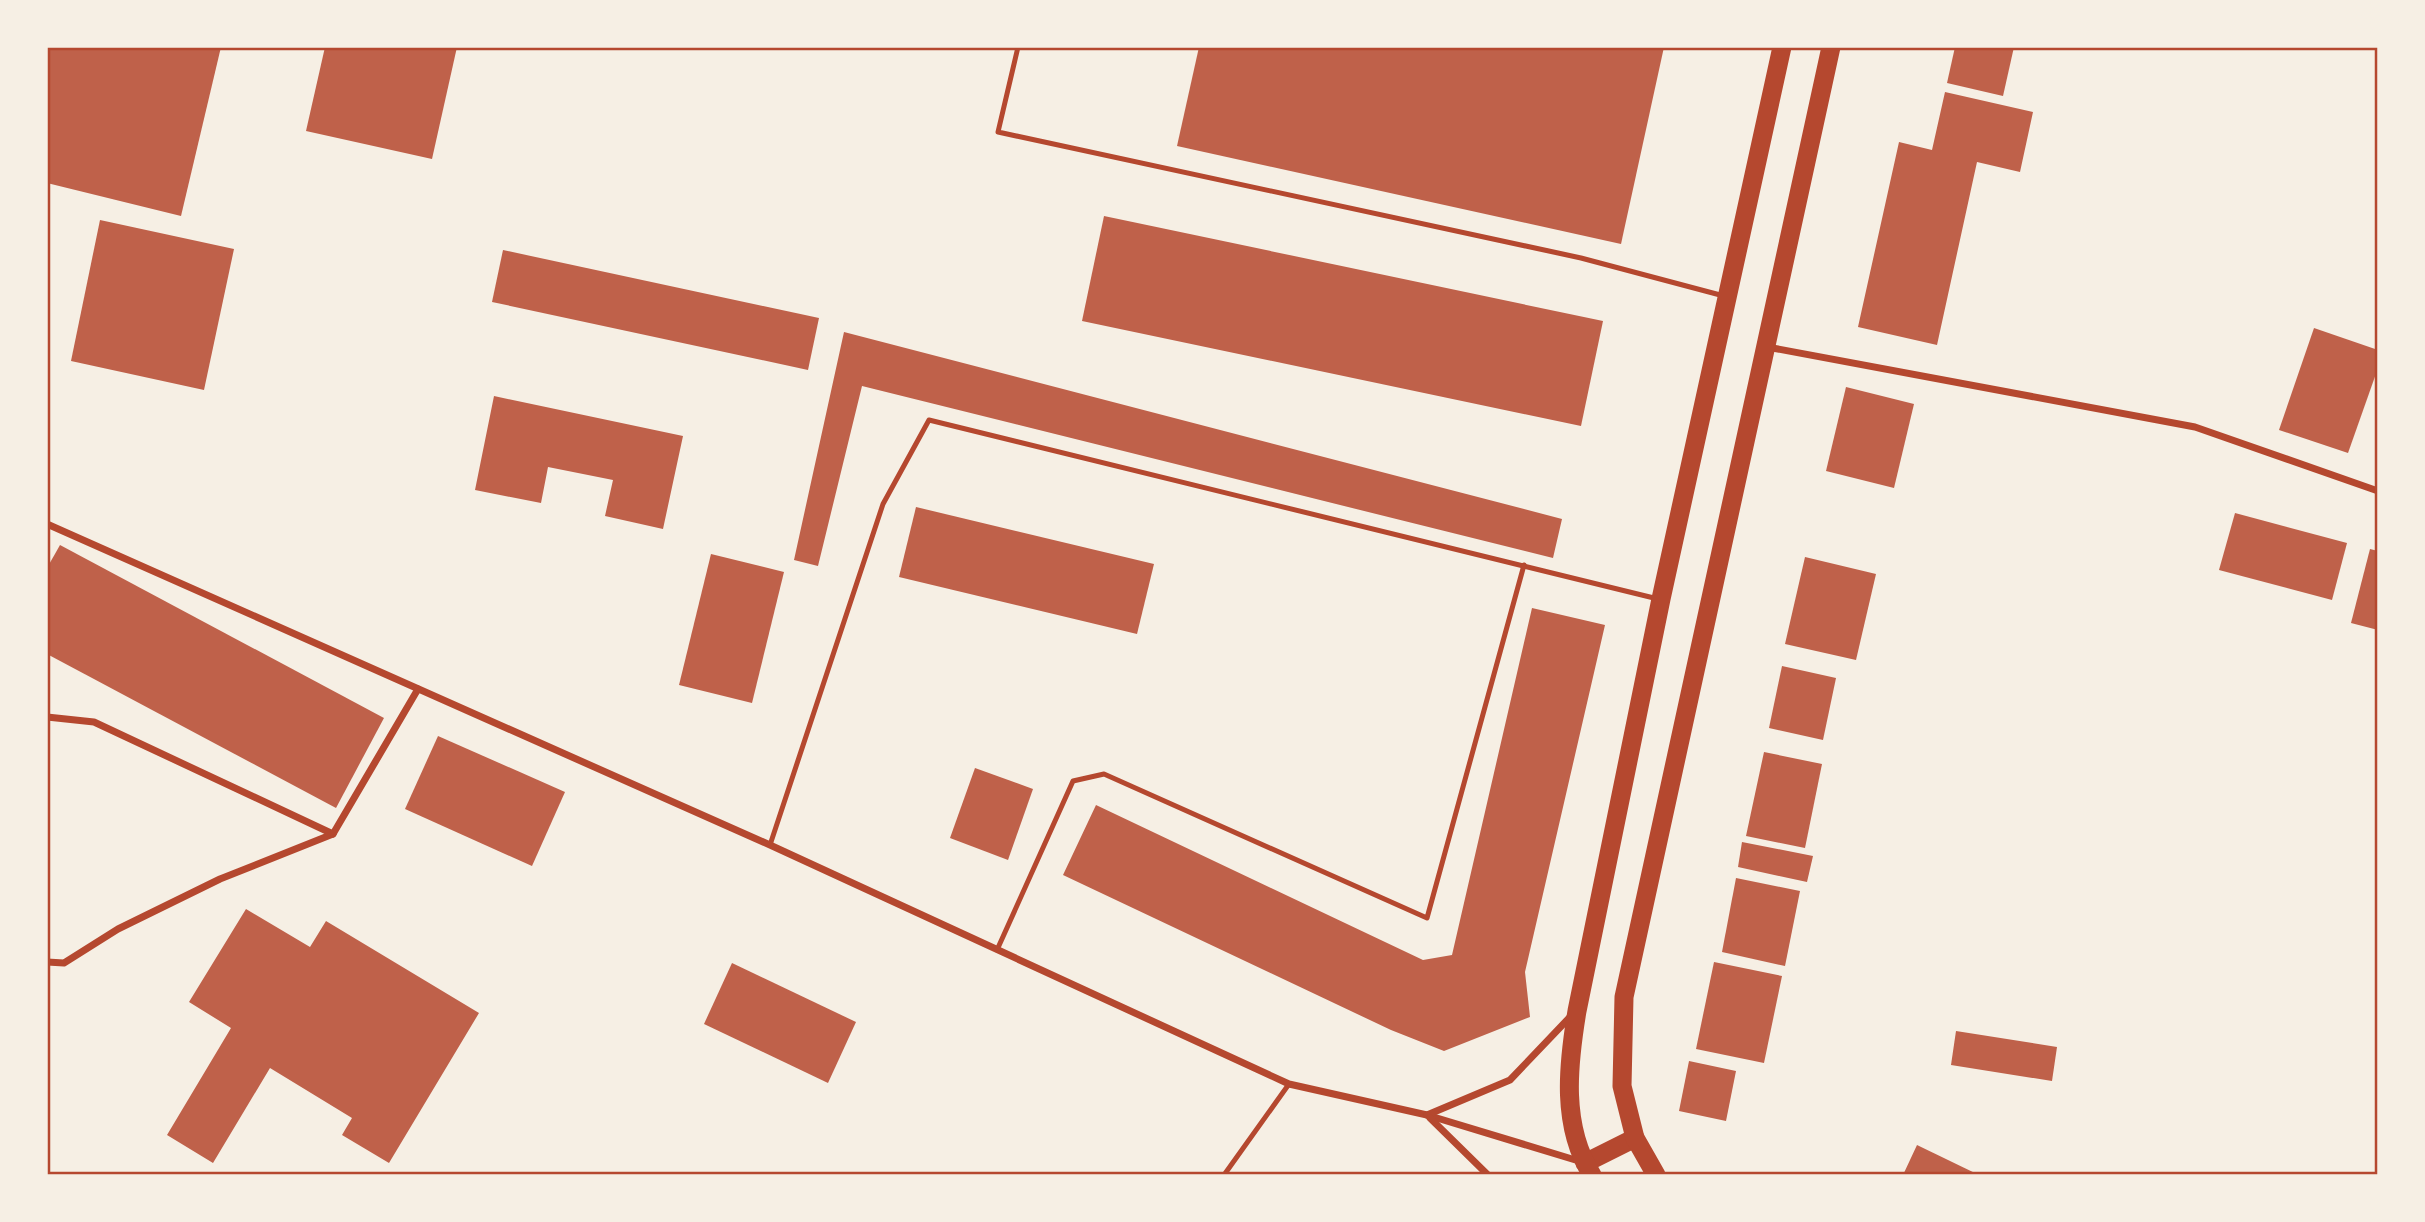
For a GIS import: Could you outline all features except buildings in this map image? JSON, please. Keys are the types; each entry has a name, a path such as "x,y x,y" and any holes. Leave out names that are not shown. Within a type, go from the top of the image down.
{"highway":[{"path":"1635,1138 1589,1169 1571,1115 1568,1067 1661,599 1782,47"},
{"path":"1656,1175 1635,1138 1622,1086 1624,998 1831,47"}],"street":[{"path":"1765,347 2195,426 2378,491"},
{"path":"47,524 770,845 1289,1084 1427,1115 1589,1169"},
{"path":"47,962 64,962 118,929 220,879 333,834 418,689"},
{"path":"47,717 94,722 333,834"},
{"path":"1427,1115 1510,1080 1577,1011"},
{"path":"1427,1115 1482,1166 1488,1175"}],"lane":[{"path":"1018,47 998,132 1581,258 1727,297"},
{"path":"770,845 883,504 929,420 1661,599"},
{"path":"998,950 1073,781 1104,774 1427,918 1524,565"},
{"path":"1224,1175 1289,1084"}]}
